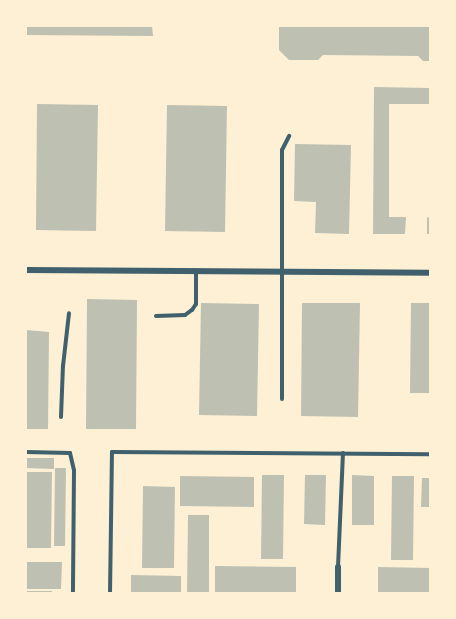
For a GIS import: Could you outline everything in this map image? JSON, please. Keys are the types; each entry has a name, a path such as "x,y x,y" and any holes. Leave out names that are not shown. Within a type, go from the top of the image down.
{"street":[{"path":"26,270 430,273"},
{"path":"338,567 338,594"}],"lane":[{"path":"282,399 282,150 289,136"},
{"path":"156,316 185,315 192,310 195,304 196,271"},
{"path":"62,417 63,366 69,313"},
{"path":"26,452 70,453 74,471 73,594"},
{"path":"110,594 112,452 430,454"},
{"path":"338,567 343,453"}],"building":[{"path":"26,26 152,26 153,36 26,35"},
{"path":"279,26 430,26 430,61 423,61 418,56 323,55 318,60 289,60 279,50"},
{"path":"374,87 430,88 430,104 389,104 389,217 406,217 405,234 373,234"},
{"path":"37,104 98,105 96,231 36,230"},
{"path":"167,105 227,106 225,232 165,231"},
{"path":"295,144 351,145 349,234 315,233 316,202 294,201"},
{"path":"427,217 430,218 430,234 427,234"},
{"path":"87,299 137,300 136,429 86,429"},
{"path":"201,303 259,304 257,416 199,415"},
{"path":"302,303 360,303 358,417 301,416"},
{"path":"411,303 430,303 430,393 410,393"},
{"path":"26,330 49,332 48,429 26,429"},
{"path":"26,458 54,458 54,469 26,468"},
{"path":"55,468 66,468 65,546 54,546"},
{"path":"26,472 52,472 51,548 26,548"},
{"path":"262,475 284,475 283,559 261,559"},
{"path":"305,475 326,475 325,525 304,524"},
{"path":"352,475 374,476 374,525 352,525"},
{"path":"180,476 254,477 254,507 180,506"},
{"path":"392,476 414,476 413,560 391,560"},
{"path":"422,478 430,478 430,507 421,507"},
{"path":"143,486 175,487 174,568 142,568"},
{"path":"188,515 209,515 209,594 187,594"},
{"path":"26,562 62,562 61,589 26,589"},
{"path":"215,566 296,567 296,594 215,594"},
{"path":"378,567 430,568 430,594 378,594"},
{"path":"131,575 181,576 181,594 131,594"},
{"path":"26,591 52,591 52,594 26,594"}]}
